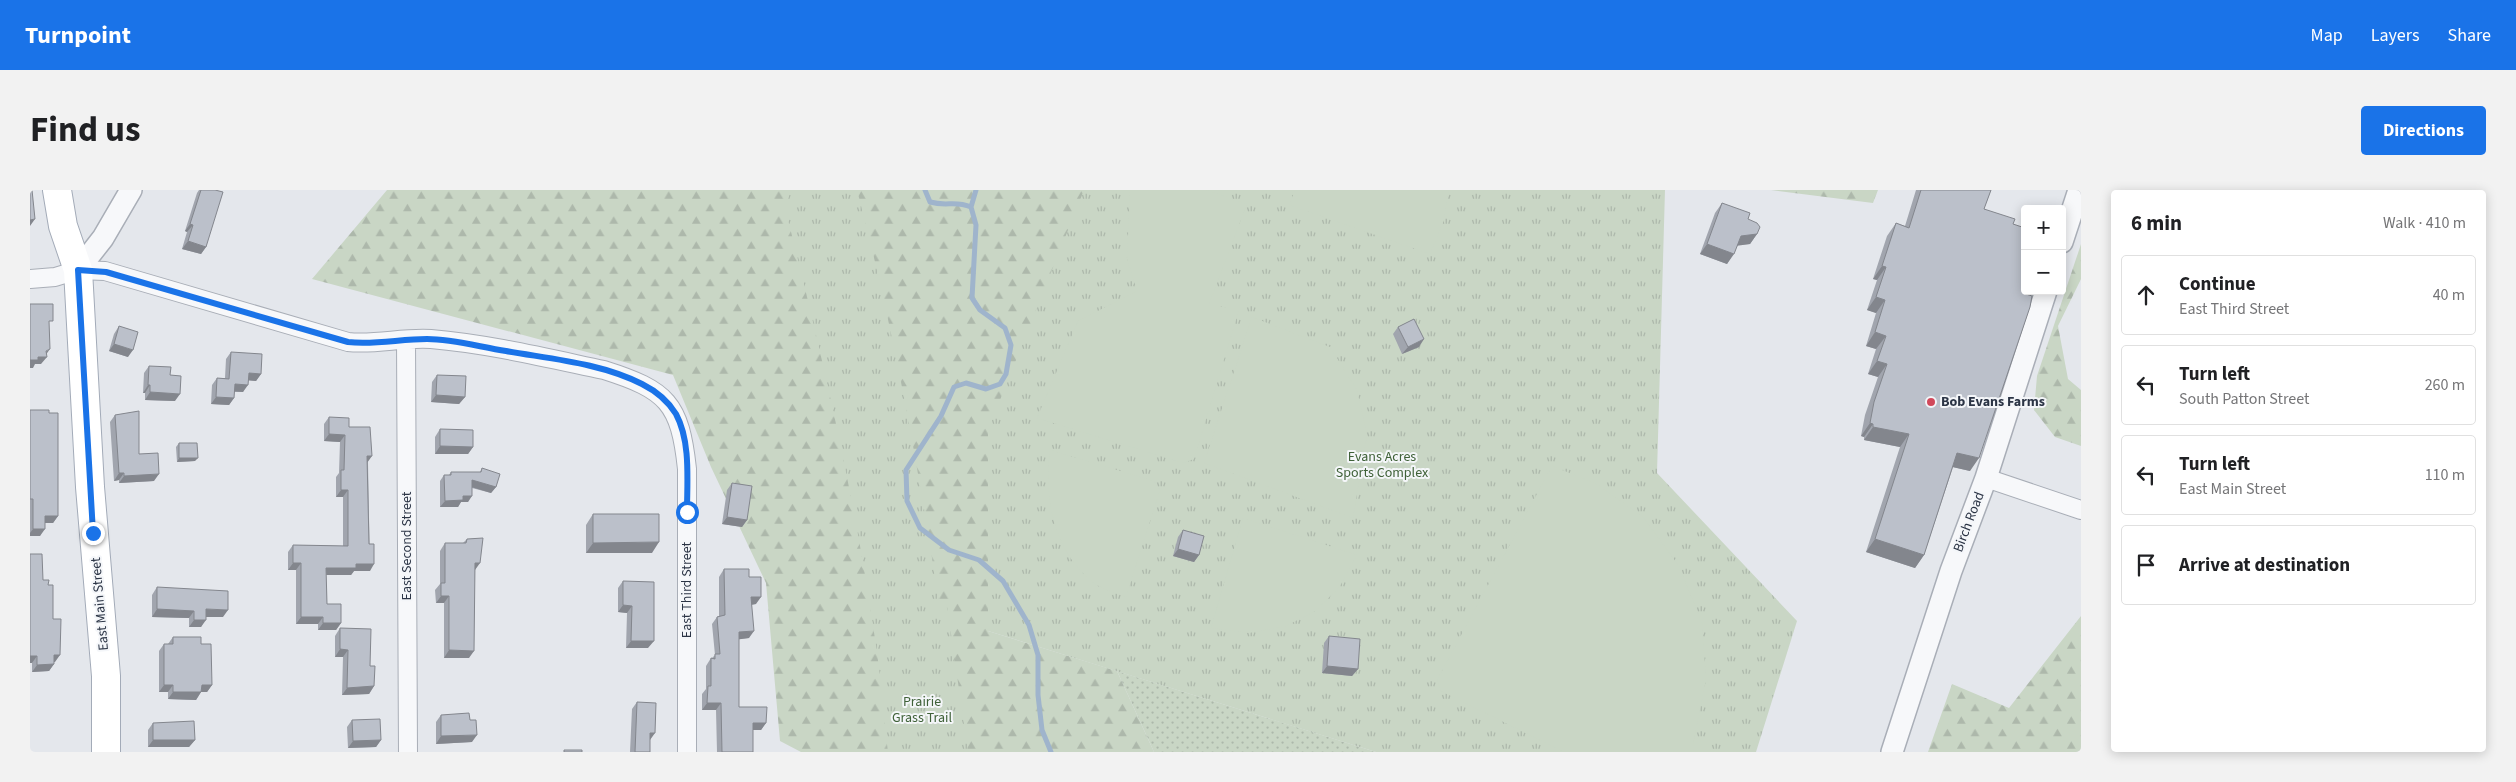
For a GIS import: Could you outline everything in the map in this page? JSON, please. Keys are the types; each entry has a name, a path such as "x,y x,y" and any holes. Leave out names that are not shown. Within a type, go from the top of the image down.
{"main road":[{"name":"East Main Street","path":"57,190 63,226 78,270 90,487 106,676 106,752"}],"street":[{"path":"78,270 103,238 131,190"},
{"path":"2066,230 2079,190"},
{"path":"30,279 55,277 78,270 106,272 348,342 376,344 406,340"},
{"name":"Birch Road","path":"1892,752 1951,571 1986,478 2045,295"},
{"name":"East Third Street","path":"406,340 447,341 604,370 642,384 656,392 668,403 681,426 687,469 687,752"},
{"name":"East Second Street","path":"406,340 408,752"},
{"path":"1986,478 2081,510"}],"green space":[{"path":"387,190 1101,190 988,631 1117,671 1154,752 801,752 780,741 766,583 711,467 673,375 312,279"},
{"name":"Prairie Grass Trail","path":"791,190 857,190 882,292 904,395 939,603 947,606 968,752 888,752 867,584 847,476 824,368 785,208"},
{"name":"Evans Acres Sports Complex","path":"1084,190 1665,190 1657,473 1797,621 1756,752 1376,752 988,631 988,430"},
{"path":"1130,190 1206,190 1247,204 1209,304 1239,310 1194,459 1183,463 1037,418 1078,321 1137,291 1127,259"},
{"path":"1295,190 1449,190 1444,220 1430,254 1289,205"},
{"path":"1771,190 1878,190 1873,203"},
{"path":"2081,244 2081,279 2058,326 2068,379 2081,390 2081,446 2055,437 2034,410 2037,376 2064,295 2066,295 2066,289"},
{"path":"1252,317 1330,347 1357,390 1367,435 1353,518 1204,463"},
{"path":"1050,450 1154,481 1160,490 1126,597 1094,583 1080,570 1060,540 1050,505 1048,468"},
{"path":"1552,466 1595,483 1643,517 1679,566 1702,623 1706,680 1693,744 1689,752 1564,752 1441,691 1437,680"},
{"path":"1243,518 1357,555 1340,586 1317,610 1286,626 1249,633 1211,628"},
{"path":"2081,616 2081,752 1928,752 1952,684 2009,708"},
{"path":"1117,671 1376,752 1154,752"}],"building":[{"path":"30,190 32,190 35,219 30,220"},
{"path":"201,190 223,192 206,247 188,241 193,225 190,224"},
{"name":"Bob Evans Farms","path":"1921,190 1991,190 1984,209 2015,219 2013,224 2021,227 2021,295 2032,296 2030,307 1979,458 1957,453 1924,555 1875,539 1909,434 1873,427 1873,424 1870,423 1874,402 1887,364 1877,361 1886,336 1875,332 1885,300 1876,297 1886,267 1882,266 1896,223 1909,228"},
{"path":"1722,203 1750,213 1748,219 1757,223 1760,227 1757,234 1741,236 1734,254 1707,244"},
{"path":"30,304 53,304 53,321 49,321 50,349 46,351 47,357 38,357 38,360 30,360"},
{"path":"1414,319 1424,339 1408,347 1398,327"},
{"path":"119,326 138,332 133,350 114,344"},
{"path":"231,352 262,354 261,374 249,373 248,385 235,384 234,398 216,397 217,378 229,379"},
{"path":"149,366 171,367 170,375 181,376 180,394 150,392 150,385 148,385"},
{"path":"437,375 466,376 465,397 436,395"},
{"path":"30,410 49,410 49,413 58,413 58,516 45,516 45,529 33,529 33,499 30,499"},
{"path":"139,411 139,454 158,453 159,474 124,476 124,473 119,473 115,415"},
{"path":"329,417 349,418 349,427 370,427 372,456 367,456 369,544 374,544 374,564 356,564 356,568 326,568 327,604 341,604 341,623 323,623 323,617 301,617 301,563 293,563 293,545 348,546 348,490 341,490 341,470 344,470 345,435 329,434"},
{"path":"440,429 473,430 473,447 440,446"},
{"path":"179,443 197,443 198,458 179,458"},
{"path":"482,468 500,474 496,487 472,480 472,496 463,496 463,500 445,501 444,475 451,475 451,472 481,472"},
{"path":"732,483 752,486 747,520 727,517"},
{"path":"593,514 659,514 659,542 593,543"},
{"path":"1183,530 1204,536 1199,555 1178,549"},
{"path":"483,538 480,563 475,563 474,651 449,650 449,596 441,596 441,583 445,583 445,543 466,543 467,539"},
{"path":"30,554 42,554 43,580 49,580 48,585 53,585 53,619 61,619 60,655 54,655 54,664 37,665 37,656 30,656"},
{"path":"724,569 749,569 749,577 761,577 761,597 751,597 754,631 739,632 739,707 767,707 766,723 753,723 753,752 722,752 721,703 707,703 708,686 711,686 711,658 715,659 715,654 720,654 717,617 725,615"},
{"path":"623,581 654,582 654,641 631,641 632,606 623,605"},
{"path":"157,587 228,591 228,610 206,609 206,620 194,620 194,611 157,609"},
{"path":"340,628 371,629 370,666 375,666 374,686 347,688 348,650 340,649"},
{"path":"1329,636 1360,639 1358,669 1327,666"},
{"path":"173,637 201,637 201,644 211,644 212,685 202,685 201,692 173,692 173,685 164,685 164,644 173,644"},
{"path":"637,702 656,703 655,733 650,733 650,752 635,752"},
{"path":"469,713 470,720 476,720 477,735 441,736 441,715"},
{"path":"380,719 381,740 353,741 352,720"},
{"path":"194,721 195,740 153,740 153,723"},
{"path":"564,750 582,750 582,752 564,752"}],"waterway":[{"path":"925,190 930,202 960,204 971,207"},
{"path":"976,190 971,207 976,225 972,298 980,310 1005,328 1011,345 1006,374 1000,384 986,389 966,383 954,387 941,416 906,470 907,501 920,528 949,550 979,560 1003,581 1029,625 1038,655 1038,695 1042,730 1051,752"}],"place":[{"name":"Bob Evans Farms","path":"1931,402"}],"route":[{"path":"93,533 78,270 106,272 348,342 376,344 428,339 447,341 555,360 625,376 656,392 668,403 681,426 687,469 687,512"}]}
